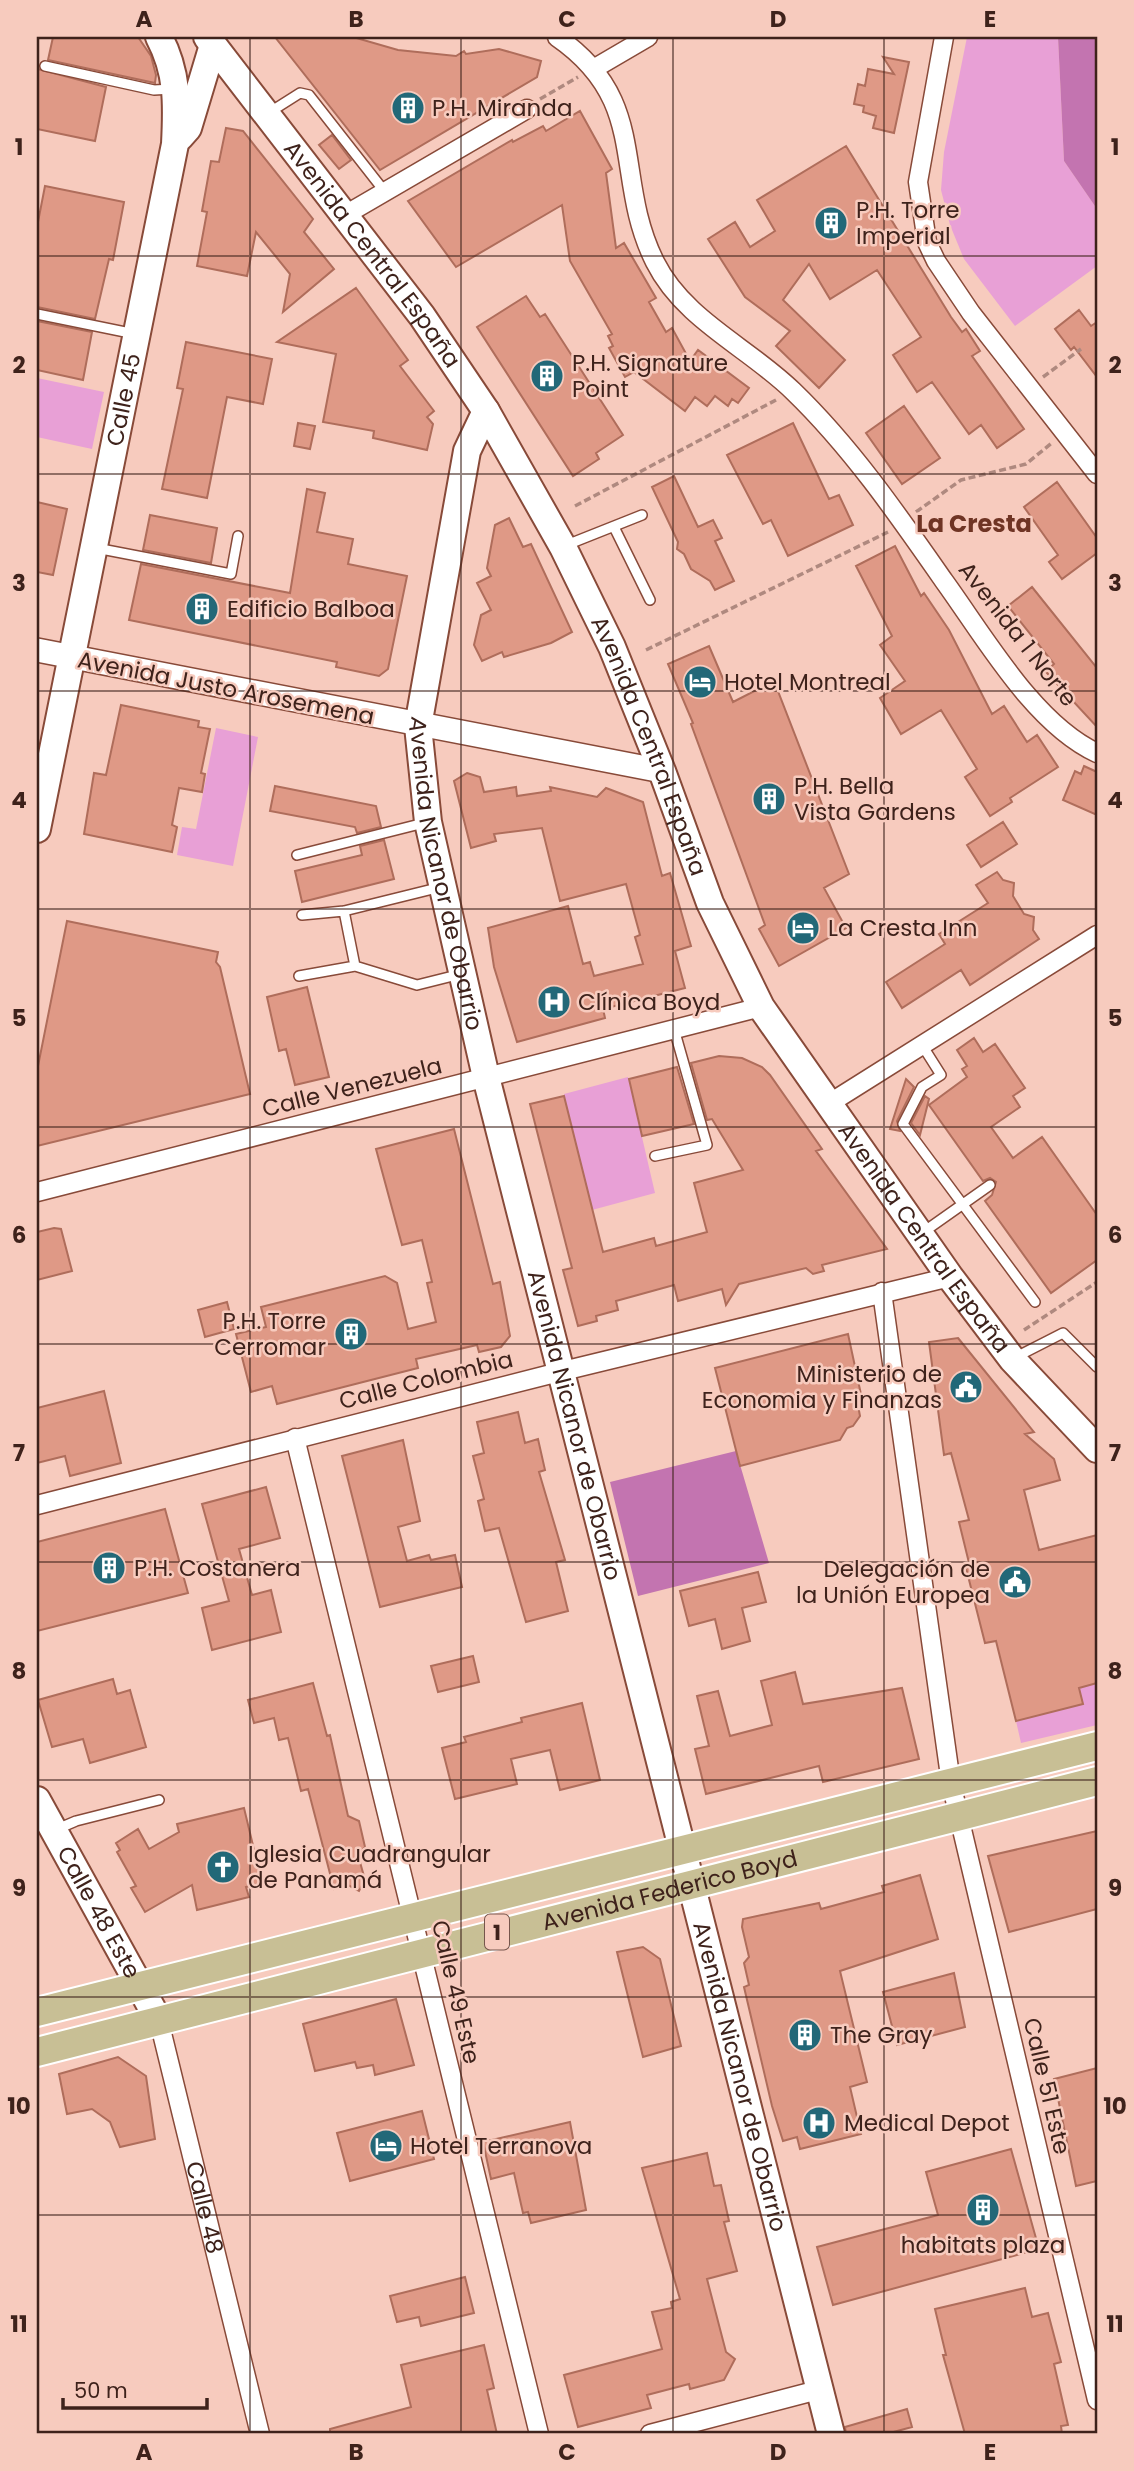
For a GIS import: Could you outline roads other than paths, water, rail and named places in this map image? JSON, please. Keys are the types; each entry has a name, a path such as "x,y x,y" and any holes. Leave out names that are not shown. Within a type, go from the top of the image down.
{"main road":[{"path":"159,37 173,69 177,88 175,144"},
{"path":"175,144 188,128 210,41"},
{"name":"Avenida Central España","path":"210,41 422,316 486,411 563,547 617,658 663,771 710,903 761,1007 950,1277 1012,1359 1097,1449"},
{"name":"Calle 45","path":"37,829 175,144"},
{"name":"Avenida Nicanor de Obarrio","path":"486,411 467,451 418,726 428,822 486,1077 563,1371 831,2434"},
{"name":"Avenida Federico Boyd","path":"37,2012 1097,1746"},
{"name":"Avenida Federico Boyd","path":"37,2052 1097,1781"},
{"name":"Calle 48 Este","path":"37,1800 139,1986"},
{"name":"Calle 48","path":"139,1986 159,2021"}],"street":[{"name":"Avenida 1 Norte","path":"557,37 613,98 623,122 642,227 656,263 682,300 792,390 859,466 1025,691 1050,720 1097,753"},
{"path":"589,71 648,37"},
{"path":"944,37 918,182 927,242 936,261 971,313 1097,474"},
{"path":"345,215 530,106"},
{"name":"Avenida Justo Arosemena","path":"37,650 418,726 663,771"},
{"path":"830,1103 1097,935"},
{"name":"Calle Venezuela","path":"37,1192 761,1007"},
{"name":"Calle Colombia","path":"37,1505 563,1371 950,1277"},
{"name":"Calle 51 Este","path":"882,1292 951,1783 1097,2400"},
{"name":"Calle 49 Este","path":"295,1438 539,2434"},
{"name":"Calle 48","path":"159,2021 260,2434"},
{"path":"650,2434 818,2390"}],"lane":[{"path":"45,66 154,90 177,88"},
{"path":"266,115 300,93 309,95 386,192"},
{"path":"37,314 137,335"},
{"path":"563,547 642,515"},
{"path":"614,527 650,600"},
{"path":"94,548 231,575 238,536"},
{"path":"297,855 428,822"},
{"path":"302,915 344,911 443,887"},
{"path":"344,911 355,966"},
{"path":"299,976 355,966 417,985 463,974"},
{"path":"656,1156 707,1145 674,1029"},
{"path":"922,1045 941,1075 922,1087 903,1124 1035,1302"},
{"path":"921,1234 990,1185"},
{"path":"1012,1359 1063,1333 1097,1367"},
{"path":"54,1830 76,1821 159,1800"}],"place":[{"name":"P.H. Miranda","path":"408,108"},
{"name":"P.H. Torre Imperial","path":"831,223"},
{"name":"P.H. Signature Point","path":"547,376"},
{"name":"Edificio Balboa","path":"202,609"},
{"name":"Hotel Montreal","path":"700,682"},
{"name":"P.H. Bella Vista Gardens","path":"769,799"},
{"name":"La Cresta Inn","path":"803,928"},
{"name":"Clínica Boyd","path":"554,1002"},
{"name":"P.H. Torre Cerromar","path":"351,1334"},
{"name":"Ministerio de Economia y Finanzas","path":"966,1387"},
{"name":"P.H. Costanera","path":"109,1568"},
{"name":"Delegación de la Unión Europea","path":"1015,1582"},
{"name":"Iglesia Cuadrangular de Panamá","path":"223,1867"},
{"name":"The Gray","path":"805,2035"},
{"name":"Medical Depot","path":"819,2123"},
{"name":"Hotel Terranova","path":"386,2146"},
{"name":"habitats plaza","path":"983,2210"}],"district":[{"name":"La Cresta","path":"974,523"}]}
